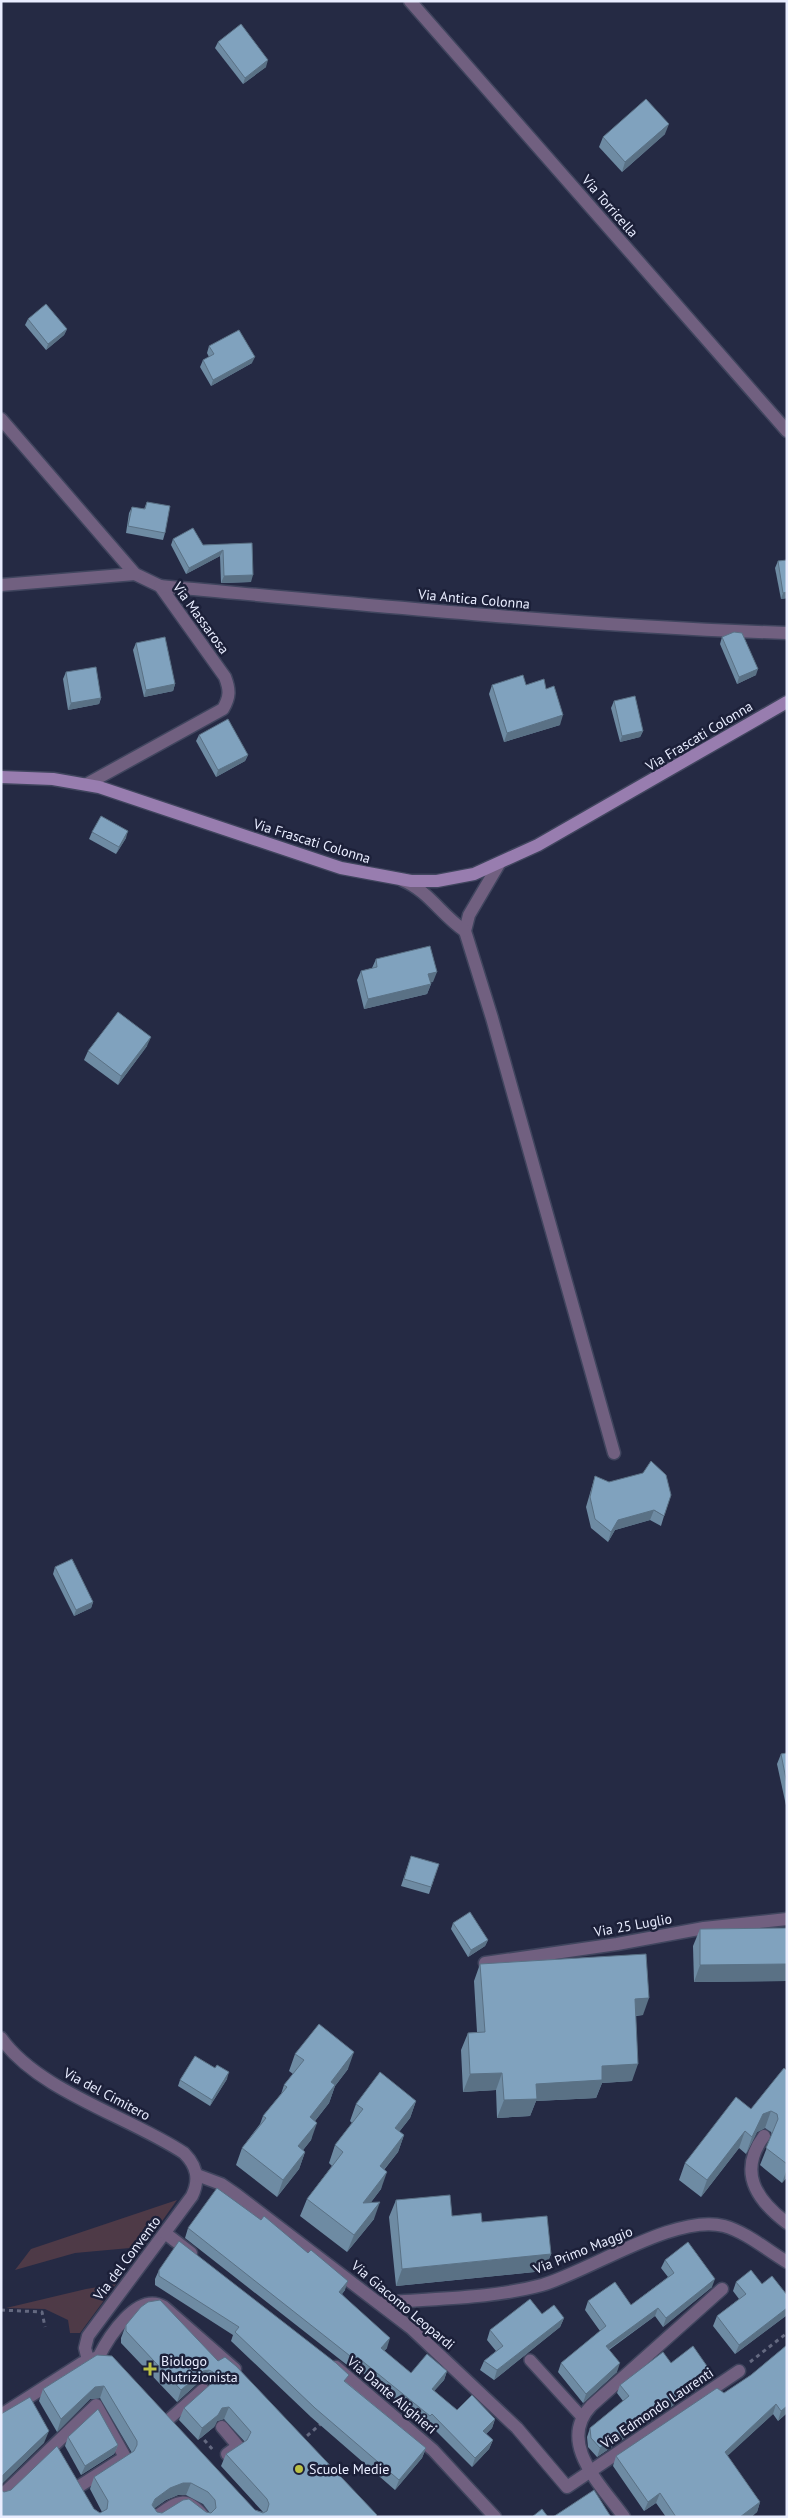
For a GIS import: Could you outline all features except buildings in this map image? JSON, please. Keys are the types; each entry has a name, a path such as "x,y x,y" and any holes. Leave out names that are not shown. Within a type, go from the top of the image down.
{"street":[{"name":"Via Torricella","path":"410,1 787,431"},
{"name":"Via Massarosa","path":"1,419 135,574 160,586 225,677 229,687 229,698 223,709 87,784"},
{"path":"1,585 135,574"},
{"name":"Via Antica Colonna","path":"160,586 476,615 644,627 787,633"},
{"name":"Via Frascati Colonna","path":"1,777 53,779 87,784 122,793 324,863 363,874 424,882 451,880 474,874 499,864 577,824 787,702"},
{"path":"499,864 469,915 465,931 497,1036 614,1453"},
{"path":"400,879 423,891 448,919 465,931"},
{"name":"Via 25 Luglio","path":"485,1962 617,1944 704,1928 787,1919"},
{"name":"Via del Cimitero","path":"1,2038 20,2060 47,2080 184,2153 192,2163 197,2175"},
{"path":"764,2136 753,2151 750,2164 751,2173 761,2200 785,2217"},
{"name":"Via del Convento","path":"98,2359 85,2348 88,2336 192,2196 198,2181 197,2175"},
{"name":"Via Giacomo Leopardi","path":"197,2175 221,2184 237,2195 379,2303 433,2348 517,2428 567,2486"},
{"name":"Via Primo Maggio","path":"379,2303 523,2289 562,2278 648,2240 704,2225 719,2225 731,2229 787,2262"},
{"path":"165,2233 201,2260"},
{"path":"624,2517 592,2471 578,2445 577,2434 582,2417 591,2406 722,2289"},
{"path":"1,2415 30,2402 98,2359 114,2333 135,2309 144,2304 154,2303 164,2306 242,2376"},
{"name":"Via Dante Alighieri","path":"325,2358 433,2450 495,2517"},
{"name":"Via Edmondo Laurenti","path":"567,2486 739,2371"},
{"path":"1,2496 96,2405 125,2457 76,2482 87,2502"},
{"path":"165,2417 178,2431"},
{"path":"222,2427 238,2446 227,2454"},
{"path":"156,2517 176,2503 186,2502 194,2506 204,2517"}],"lane":[{"path":"530,2360 582,2417"},
{"path":"165,2417 203,2388"}],"path":[{"path":"1,2310 42,2312 45,2327"},
{"path":"739,2371 787,2334"},
{"path":"296,2446 324,2421"},
{"path":"204,2440 210,2435"}],"shaded area":[{"path":"177,2200 138,2255 132,2256 130,2248 75,2253 15,2270 31,2249"},
{"path":"116,2284 80,2333 70,2333 68,2320 45,2309 6,2308 86,2289"}],"place":[{"name":"Biologo Nutrizionista","path":"150,2369"},
{"name":"Scuole Medie","path":"299,2469"}]}
